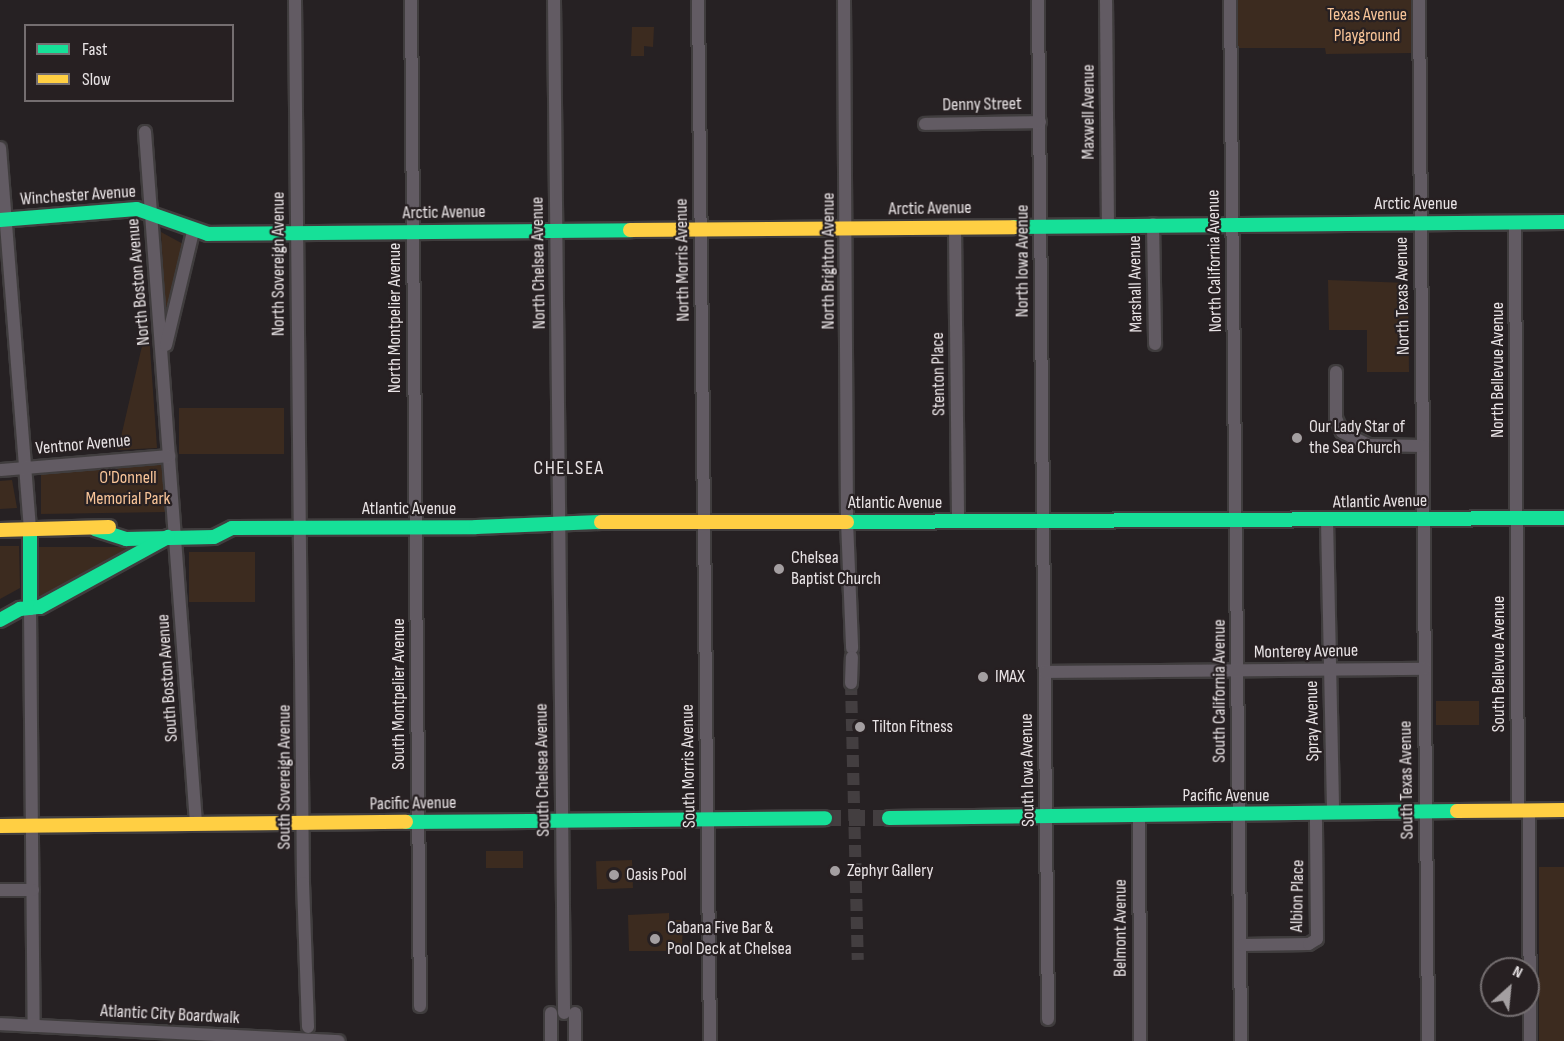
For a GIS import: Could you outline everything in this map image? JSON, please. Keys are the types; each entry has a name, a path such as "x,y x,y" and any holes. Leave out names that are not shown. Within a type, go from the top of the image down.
{"main road":[{"name":"Winchester Avenue","path":"3,220 152,211 193,231 297,233"},
{"name":"Arctic Avenue","path":"297,233 1108,224 1564,222"},
{"name":"Atlantic Avenue","path":"0,620 30,608 40,607 175,529 214,537 220,524 300,528 560,526 703,521 1043,522 1564,518"},
{"path":"0,530 175,529"},
{"path":"30,530 30,608"},
{"name":"Pacific Avenue","path":"889,818 1564,810"},
{"name":"Pacific Avenue","path":"0,826 825,818"}],"street":[{"name":"North Sovereign Avenue","path":"295,0 300,528"},
{"name":"North Montpelier Avenue","path":"411,0 415,527"},
{"name":"North Chelsea Avenue","path":"554,0 560,526"},
{"name":"North Morris Avenue","path":"698,0 703,521"},
{"name":"North Brighton Avenue","path":"844,0 848,228 847,521 851,683"},
{"name":"North Iowa Avenue","path":"1038,0 1043,522"},
{"name":"Maxwell Avenue","path":"1106,0 1108,224"},
{"name":"North California Avenue","path":"1230,0 1238,521"},
{"name":"North Texas Avenue","path":"1419,0 1424,519"},
{"name":"Denny Street","path":"925,124 1040,122"},
{"name":"North Boston Avenue","path":"145,132 175,529"},
{"path":"0,148 3,220 27,468 30,530"},
{"name":"North Bellevue Avenue","path":"1515,222 1517,519"},
{"name":"Marshall Avenue","path":"1154,224 1155,344"},
{"name":"Stenton Place","path":"955,226 958,522"},
{"name":"North Boston Avenue","path":"163,358 193,231"},
{"path":"1336,372 1336,418 1342,432 1369,445 1424,446"},
{"name":"Ventnor Avenue","path":"0,470 169,456"},
{"name":"South Texas Avenue","path":"1424,519 1428,1041"},
{"name":"South Bellevue Avenue","path":"1517,519 1530,1041"},
{"name":"Spray Avenue","path":"1327,520 1333,813"},
{"name":"South Morris Avenue","path":"703,521 710,1041"},
{"name":"South California Avenue","path":"1238,521 1241,1041"},
{"name":"South Iowa Avenue","path":"1043,522 1048,1019"},
{"name":"South Chelsea Avenue","path":"560,526 563,820 569,1013 574,1041"},
{"name":"South Montpelier Avenue","path":"415,527 420,1006"},
{"name":"South Sovereign Avenue","path":"300,528 308,1027"},
{"name":"South Boston Avenue","path":"175,529 196,824"},
{"path":"30,608 34,1026"},
{"name":"Monterey Avenue","path":"1045,672 1424,669"},
{"name":"Belmont Avenue","path":"1139,814 1140,1041"},
{"name":"Albion Place","path":"1242,945 1309,945 1317,939 1316,814"},
{"path":"0,890 33,890"},
{"path":"550,1013 551,1041"},
{"name":"Atlantic City Boardwalk","path":"0,1024 339,1041"}],"green space":[{"name":"Texas Avenue Playground","path":"1237,0 1412,0 1413,53 1326,54 1325,48 1238,48"},
{"path":"632,27 654,27 653,47 644,46 644,56 631,56"},
{"path":"161,232 185,245 169,306 165,307"},
{"path":"1328,280 1408,283 1409,372 1367,372 1367,330 1329,330"},
{"path":"148,320 157,448 118,450"},
{"path":"179,408 284,408 284,454 179,454"},
{"name":"O'Donnell Memorial Park","path":"161,462 166,512 41,514 41,474"},
{"path":"12,480 17,508 0,509 0,481"},
{"path":"0,546 19,546 20,588 0,599"},
{"name":"O'Donnell Memorial Park","path":"38,547 130,547 38,598"},
{"path":"189,552 255,552 255,602 189,602"},
{"path":"1436,701 1479,701 1479,725 1436,725"},
{"path":"486,851 523,851 523,868 486,868"},
{"name":"Oasis Pool","path":"632,860 633,888 597,889 596,861"},
{"path":"1539,867 1564,867 1564,1041 1539,1041"},
{"name":"Cabana Five Bar & Pool Deck at Chelsea","path":"669,913 669,920 683,920 682,948 678,951 629,951 628,915"}],"tunnel":[{"path":"851,683 858,960"},
{"path":"825,818 889,818"}],"traffic: fast":[{"path":"0,220 137,209 208,234 630,230"},
{"path":"1014,227 1564,222"},
{"path":"847,522 1564,518"},
{"path":"95,529 126,539 214,537 232,528 476,527 601,522"},
{"path":"30,530 30,608"},
{"path":"0,620 20,609 40,607 168,537"},
{"path":"889,818 1457,811"},
{"path":"406,822 825,818"}],"traffic: slow":[{"path":"630,230 1014,227"},
{"path":"601,522 847,522"},
{"path":"0,530 109,527"},
{"path":"1457,811 1564,810"},
{"path":"0,826 406,822"}],"place":[{"name":"Our Lady Star of the Sea Church","path":"1297,438"},
{"name":"Chelsea Baptist Church","path":"779,569"},
{"name":"IMAX","path":"983,677"},
{"name":"Tilton Fitness","path":"860,727"},
{"name":"Zephyr Gallery","path":"835,871"},
{"name":"Oasis Pool","path":"614,875"},
{"name":"Cabana Five Bar & Pool Deck at Chelsea","path":"655,939"}],"district":[{"name":"CHELSEA","path":"569,468"}]}
